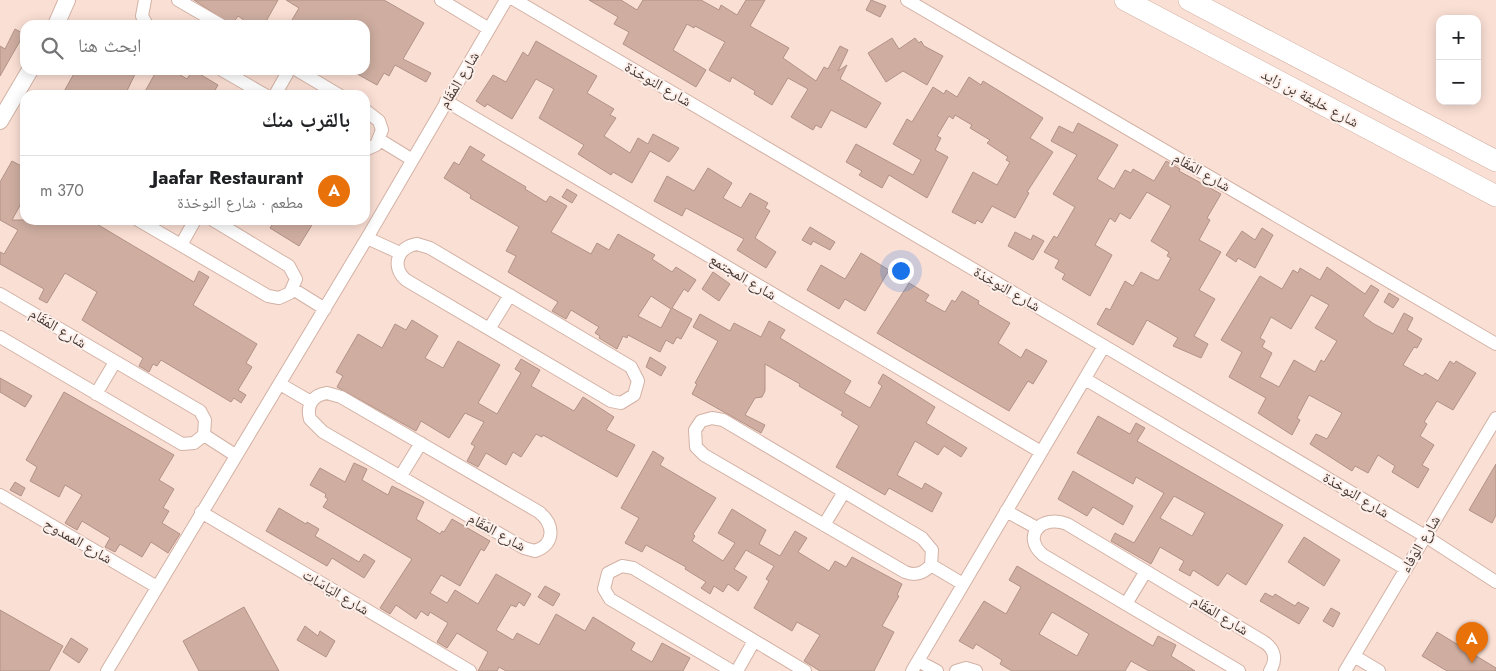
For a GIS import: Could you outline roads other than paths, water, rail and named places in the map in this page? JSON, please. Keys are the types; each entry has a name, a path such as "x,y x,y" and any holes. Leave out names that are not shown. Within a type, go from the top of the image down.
{"highway":[{"name":"شارع خليفة بن زايد","path":"1125,0 1496,196"},
{"name":"شارع خليفة بن زايد","path":"1189,0 1496,161"}],"street":[{"path":"58,20 67,0"},
{"path":"145,0 141,10 145,20"},
{"path":"178,0 212,20"},
{"path":"441,0 489,29"},
{"name":"شارع المَقَام","path":"107,671 235,455 325,309 411,159 506,0"},
{"name":"شارع النوخذة","path":"515,0 1425,536 1496,582"},
{"name":"شارع المَقَام","path":"908,0 1496,344"},
{"path":"0,121 27,75"},
{"path":"231,75 256,90"},
{"path":"278,90 287,75"},
{"path":"305,75 331,90"},
{"name":"شارع المجتمع","path":"446,102 1041,452"},
{"path":"370,114 379,120 382,130 380,140 370,148"},
{"path":"380,140 411,159"},
{"path":"147,225 273,298 285,297 293,290 296,279 290,266 220,225"},
{"path":"181,245 192,225"},
{"path":"367,238 400,253"},
{"path":"410,245 423,245 510,295 631,368 638,381 637,391 626,401 611,401 402,276 397,264 400,253 410,245"},
{"path":"293,290 325,309"},
{"name":"شارع المَقَام","path":"0,294 200,412 206,420 204,435"},
{"path":"489,329 510,295"},
{"path":"0,337 182,444 194,444 204,435 235,455"},
{"path":"937,671 915,666 1104,346"},
{"path":"96,394 115,362"},
{"path":"1085,379 1406,569"},
{"path":"280,384 311,402"},
{"name":"شارع المَقَام","path":"327,393 341,397 544,516 551,529 547,543 535,550 524,548 400,477 313,424 308,413 311,402 321,394 327,393"},
{"name":"شارع الوَفاء","path":"1345,671 1496,418"},
{"path":"706,419 723,420 844,492 922,538 932,550 931,565 922,573 910,574 700,451 694,436 698,425 706,419"},
{"path":"400,477 421,443"},
{"path":"824,525 844,492"},
{"name":"شارع الممدوح","path":"0,495 157,587"},
{"path":"1006,511 1037,528 1035,534 1036,546 1043,555 1239,671"},
{"name":"شارع اليَاسَات","path":"202,512 470,671"},
{"name":"شارع المَقَام","path":"1037,528 1048,521 1060,521 1146,570 1268,644 1275,657 1270,671"},
{"path":"931,565 963,584"},
{"path":"732,671 610,599 604,589 608,573 622,566 633,568 805,671"},
{"path":"1126,604 1146,570"},
{"path":"737,671 754,641"},
{"path":"1354,656 1380,671"},
{"path":"956,671 966,668 976,671"}],"place":[{"name":"Jaafar Restaurant","path":"1472,663"}]}
